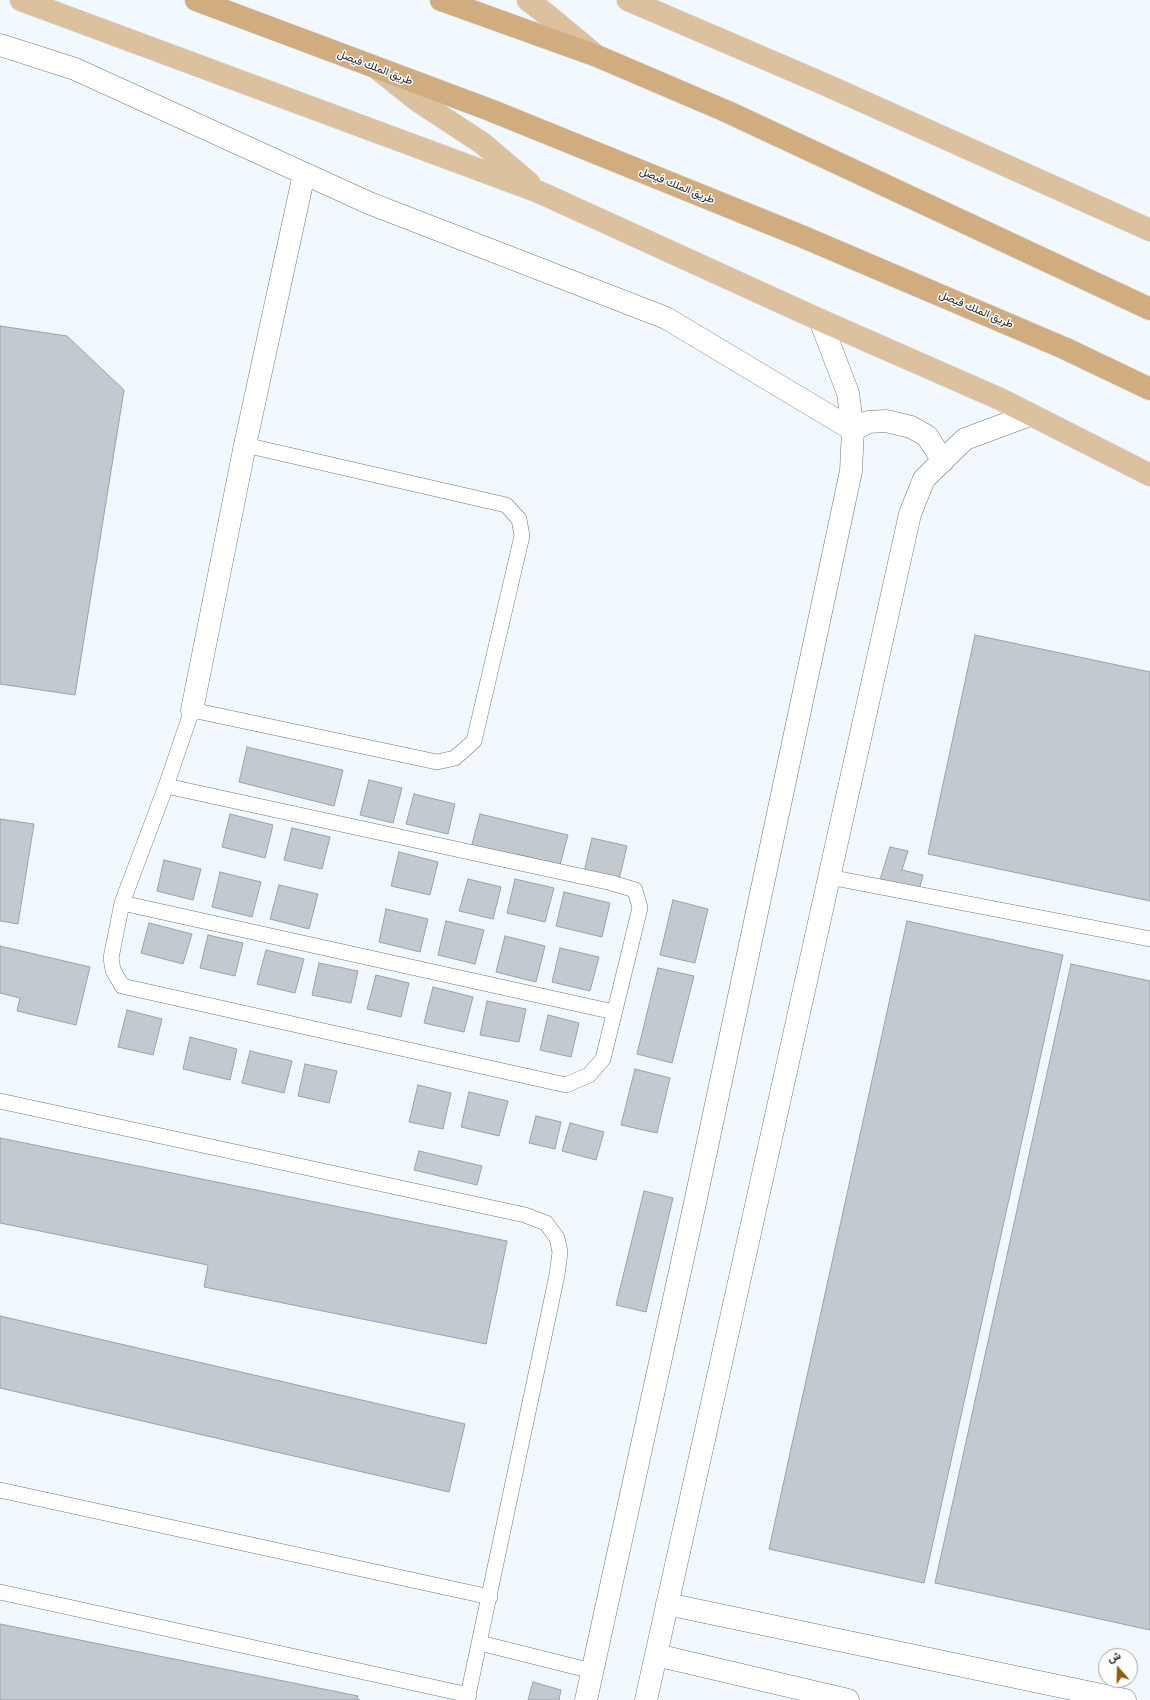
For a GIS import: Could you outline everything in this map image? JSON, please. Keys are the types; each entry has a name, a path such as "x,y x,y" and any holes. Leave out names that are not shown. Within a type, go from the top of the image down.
{"highway":[{"name":"طريق الملك فيصل","path":"196,0 490,110 801,236 1064,348 1150,389"},
{"path":"441,0 597,56 728,112 1150,309"}],"main road":[{"path":"21,0 539,192 820,320 1000,399 1150,475"},
{"path":"528,0 597,56"},
{"path":"628,0 824,84 1150,230"},
{"path":"378,69 418,101 482,144 539,192"}],"street":[{"path":"0,45 75,69 369,203 666,318 853,430"},
{"path":"192,710 245,445 304,174"},
{"path":"586,1700 697,1196 850,479 853,430 848,393 820,320"},
{"path":"646,1700 910,514 924,479 965,439 1030,414"},
{"path":"853,430 868,422 886,421 911,427 927,436 942,461"},
{"path":"667,1604 1125,1700"},
{"path":"656,1655 848,1700"}],"lane":[{"path":"166,786 612,883 635,890 640,908 603,1059 589,1075 566,1085 558,1084 122,986 113,970 111,958 122,903 166,786 192,710 437,762 455,758 474,741 522,536 519,519 506,505 245,445"},
{"path":"829,877 1150,939"},
{"path":"122,903 614,1012"},
{"path":"0,1101 524,1215 546,1223 557,1238 560,1252 557,1275 468,1697 0,1592"},
{"path":"0,1490 490,1597"},
{"path":"480,1643 592,1671"}],"building":[{"path":"0,326 67,336 124,390 75,695 0,684"},
{"path":"975,635 1150,672 1150,901 928,854"},
{"path":"247,747 343,770 334,806 239,782"},
{"path":"369,780 402,788 393,823 360,815"},
{"path":"414,794 455,804 448,834 406,824"},
{"path":"230,814 273,825 265,858 222,847"},
{"path":"480,814 568,835 560,865 516,854 515,859 471,848"},
{"path":"0,819 34,824 18,924 0,921"},
{"path":"292,828 330,837 322,869 284,860"},
{"path":"592,838 627,846 619,880 584,872"},
{"path":"890,847 908,851 902,870 923,875 918,894 879,883"},
{"path":"399,852 438,862 430,895 391,886"},
{"path":"164,860 201,869 193,900 157,891"},
{"path":"220,872 261,882 252,917 212,907"},
{"path":"468,879 501,887 493,919 459,911"},
{"path":"515,879 554,888 545,922 507,913"},
{"path":"279,885 318,894 309,929 270,919"},
{"path":"564,892 610,903 602,937 556,926"},
{"path":"673,900 708,909 695,963 660,955"},
{"path":"386,909 428,919 420,952 379,942"},
{"path":"446,921 484,930 475,964 438,955"},
{"path":"907,921 1063,955 924,1583 769,1549"},
{"path":"149,923 192,934 183,964 141,953"},
{"path":"208,935 243,943 235,976 200,968"},
{"path":"505,936 545,946 536,982 496,972"},
{"path":"0,946 90,967 76,1025 17,1011 20,998 0,993"},
{"path":"560,948 599,957 590,991 552,982"},
{"path":"266,950 304,959 295,993 257,984"},
{"path":"319,963 358,971 351,1003 312,995"},
{"path":"1071,964 1150,981 1150,1630 935,1583"},
{"path":"658,968 694,976 672,1063 637,1054"},
{"path":"376,975 409,983 401,1017 367,1009"},
{"path":"433,987 473,997 464,1032 424,1023"},
{"path":"487,1001 526,1009 519,1042 480,1035"},
{"path":"127,1010 162,1019 153,1055 118,1047"},
{"path":"548,1015 579,1023 571,1057 540,1050"},
{"path":"190,1037 237,1049 230,1080 183,1069"},
{"path":"250,1051 292,1061 284,1093 242,1083"},
{"path":"305,1064 337,1071 329,1103 298,1096"},
{"path":"635,1069 670,1078 657,1133 621,1125"},
{"path":"418,1085 451,1093 443,1129 409,1122"},
{"path":"469,1092 508,1101 499,1136 461,1127"},
{"path":"536,1116 561,1122 555,1149 529,1143"},
{"path":"570,1123 604,1132 596,1160 562,1151"},
{"path":"0,1138 507,1241 486,1344 204,1287 208,1265 0,1223"},
{"path":"419,1151 482,1166 477,1185 414,1170"},
{"path":"644,1191 673,1198 646,1312 616,1305"},
{"path":"0,1316 465,1424 449,1492 0,1388"},
{"path":"0,1624 358,1696 357,1699 360,1700 0,1700"},
{"path":"533,1682 561,1690 559,1700 528,1700"}]}
